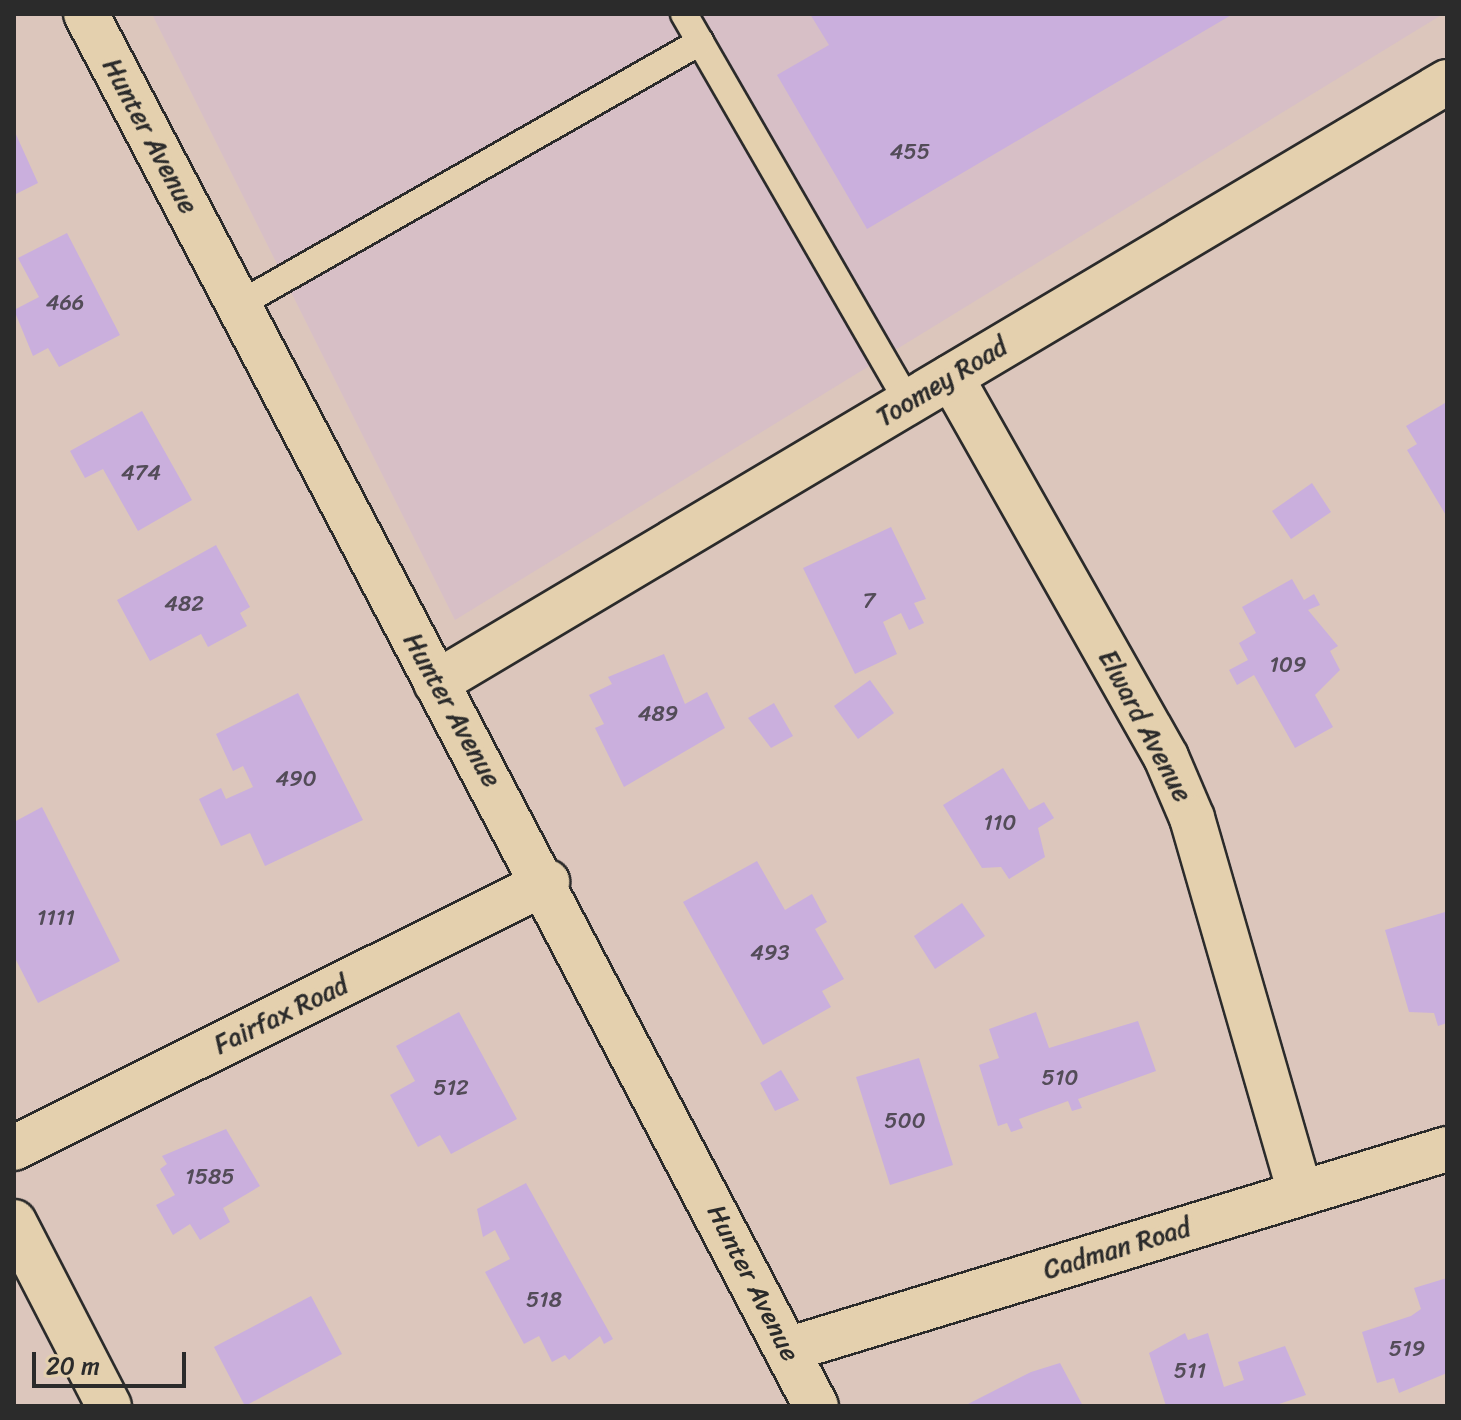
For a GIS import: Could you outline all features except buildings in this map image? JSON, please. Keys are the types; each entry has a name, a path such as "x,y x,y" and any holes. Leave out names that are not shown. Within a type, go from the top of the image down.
{"street":[{"name":"Hunter Avenue","path":"92,16 238,305 436,683 547,882 816,1406"},
{"name":"Toomey Road","path":"436,683 1447,82"},
{"name":"Elward Avenue","path":"951,377 1166,757 1192,818 1300,1193"},
{"name":"Fairfax Road","path":"14,1148 547,882"},
{"name":"Cadman Road","path":"787,1350 1447,1149"},
{"path":"14,1222 109,1406"}],"lane":[{"path":"684,14 908,402"},
{"path":"238,305 700,42"}],"shaded area":[{"path":"152,14 1443,14 455,620"}]}
